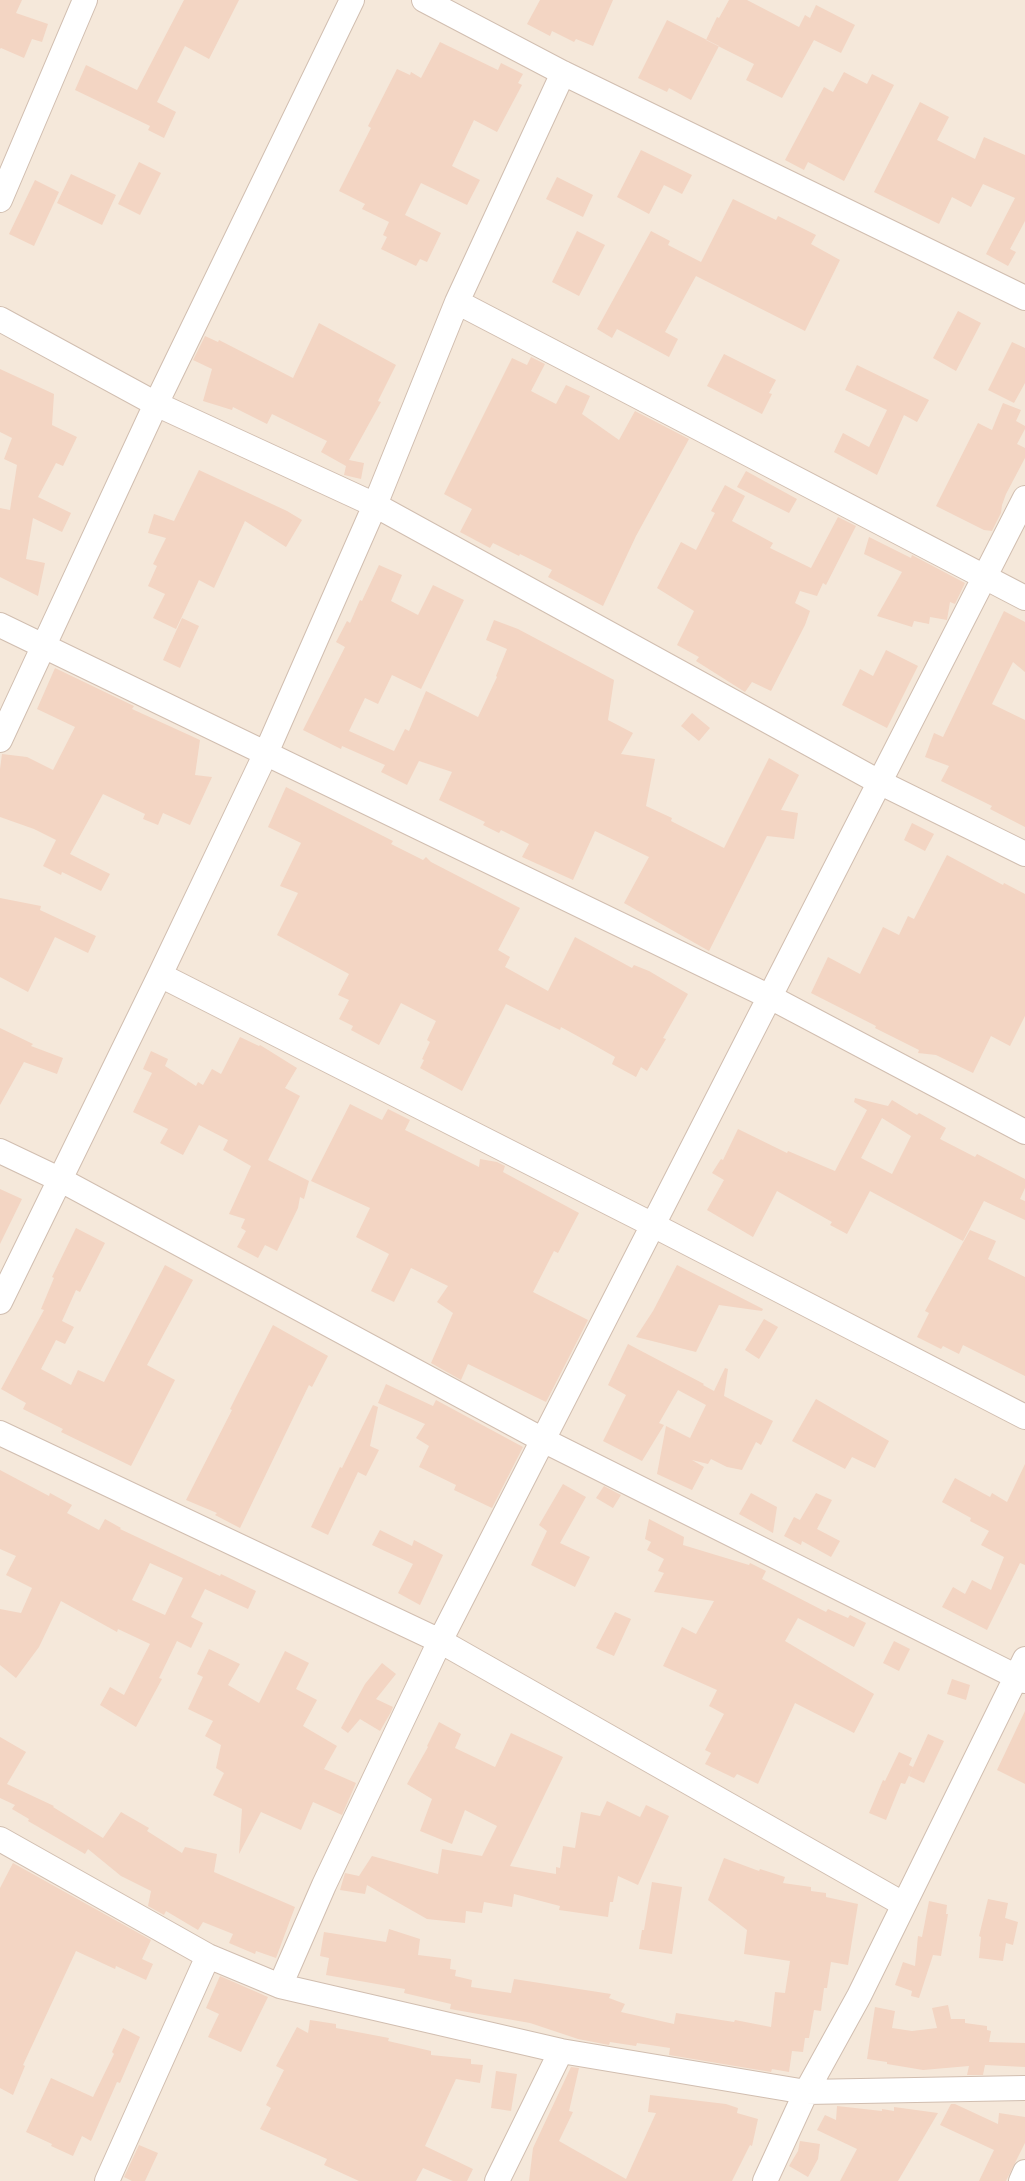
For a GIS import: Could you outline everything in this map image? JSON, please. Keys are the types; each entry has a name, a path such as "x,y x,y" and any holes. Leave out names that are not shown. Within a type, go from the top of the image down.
{"street":[{"path":"0,200 85,0"},
{"path":"0,740 156,404 352,0"},
{"path":"424,0 563,73 1025,298"},
{"path":"0,1302 266,753 375,505 456,302 563,73"},
{"path":"456,302 1025,598"},
{"path":"0,319 156,404 375,505 879,783 1025,854"},
{"path":"279,1986 324,1885 440,1641 1025,498"},
{"path":"0,625 770,997 1025,1132"},
{"path":"160,975 1025,1417"},
{"path":"0,1151 61,1180 543,1440 1022,1672 903,1904 859,1996 806,2092 765,2181"},
{"path":"0,1433 440,1641 903,1904"},
{"path":"0,1839 208,1956 279,1986 561,2051 806,2092 1025,2088"},
{"path":"107,2181 208,1956"},
{"path":"497,2181 561,2051"},
{"path":"1021,2181 1025,2172"}],"shaded area":[{"path":"0,0 1025,0 1025,2181 0,2181"}],"building":[{"path":"0,0 22,0 16,13 48,24 42,42 32,39 24,58 0,49"},
{"path":"184,0 239,0 209,59 185,46 157,102 176,112 164,138 148,130 150,126 75,90 86,65 137,90"},
{"path":"540,0 613,0 593,46 576,39 574,42 552,31 550,36 527,24"},
{"path":"729,0 747,0 799,27 805,15 810,18 816,5 855,25 841,53 814,40 782,98 746,80 754,64 706,40 717,17 719,18"},
{"path":"667,20 719,46 691,100 669,88 667,92 638,78"},
{"path":"440,42 498,70 501,63 523,74 518,83 522,85 497,132 474,120 452,166 480,180 467,205 421,183 405,215 441,233 427,262 420,259 416,266 381,249 387,237 383,235 389,222 362,209 365,204 339,191 371,128 368,126 397,69 410,75 411,72 421,78"},
{"path":"844,72 867,84 872,74 894,85 844,181 808,162 804,170 785,160 824,87 833,92"},
{"path":"920,102 949,117 937,140 975,159 984,137 1025,155 1025,221 1010,249 1016,252 1008,266 986,254 1015,198 983,184 971,207 952,197 939,224 874,192"},
{"path":"641,150 692,175 682,194 664,185 649,214 617,197"},
{"path":"139,162 161,173 140,215 118,204"},
{"path":"71,174 116,195 102,225 57,203"},
{"path":"557,177 593,195 583,217 546,199"},
{"path":"35,180 59,192 34,246 9,234"},
{"path":"733,199 776,220 778,216 816,235 811,244 840,260 805,331 696,276 665,332 678,339 669,357 617,329 612,338 597,329 651,231 670,241 668,245 701,262"},
{"path":"577,231 605,245 579,296 552,282"},
{"path":"958,311 981,323 956,371 933,358"},
{"path":"319,323 396,365 378,401 381,402 349,460 364,463 361,479 344,475 346,466 321,452 327,441 272,414 267,424 233,407 232,410 203,401 212,369 193,360 205,336 218,342 219,340 293,378"},
{"path":"1012,342 1025,348 1025,383 1014,403 988,390"},
{"path":"724,354 776,380 762,414 707,386"},
{"path":"531,357 545,364 531,391 556,404 566,385 590,396 582,414 619,440 635,411 689,439 636,536 603,606 548,577 552,570 493,543 490,548 460,532 472,509 444,494 512,358 527,365"},
{"path":"857,365 929,400 917,422 904,415 877,475 834,452 843,433 869,447 887,410 845,390"},
{"path":"0,369 54,394 52,425 77,437 63,466 56,463 38,497 71,513 62,532 33,518 26,559 45,563 38,596 0,577 0,508 10,510 17,465 4,459 12,438 0,432"},
{"path":"1003,403 1021,410 1016,421 1025,426 1025,429 1017,444 1025,448 1025,458 1006,494 1001,513 992,531 984,530 936,506 978,423 992,430"},
{"path":"199,470 302,520 286,547 245,521 214,588 199,580 176,629 153,618 165,594 148,586 157,566 153,564 166,538 148,533 154,514 174,521"},
{"path":"746,471 797,499 789,513 737,487"},
{"path":"725,485 745,496 732,521 773,543 770,548 811,568 838,517 856,526 826,585 823,583 817,596 800,591 795,603 810,611 771,691 752,682 745,692 696,661 699,657 677,645 694,611 657,588 681,542 696,550 715,513 711,511"},
{"path":"869,537 911,558 912,555 965,583 955,604 950,602 947,620 930,617 929,624 914,621 912,627 877,616 902,572 864,554"},
{"path":"379,565 402,575 391,601 418,615 433,585 464,600 421,689 392,675 378,704 365,698 349,731 394,751 405,729 409,731 426,691 478,717 507,649 486,640 494,620 518,629 614,680 608,720 633,733 621,754 655,759 646,806 724,848 769,758 799,775 781,810 798,813 794,839 767,836 709,951 624,903 649,857 595,831 573,880 522,857 529,844 501,830 499,833 483,825 485,822 439,800 452,772 419,761 407,785 381,772 385,765 342,746 341,749 303,730 345,647 336,642 347,621 350,623"},
{"path":"1004,611 1025,622 1025,672 1013,662 992,704 1025,720 1025,827 990,809 992,806 941,781 949,766 925,757 934,733 943,737"},
{"path":"182,618 199,626 180,668 163,660"},
{"path":"886,650 918,666 887,728 842,705 860,669 873,676"},
{"path":"55,668 134,706 132,709 200,740 195,775 212,777 190,825 163,813 158,825 143,819 145,814 103,794 70,854 110,874 101,891 62,872 61,875 43,866 56,840 34,829 0,817 2,754 27,757 53,770 75,727 37,709"},
{"path":"692,713 710,728 699,741 681,726"},
{"path":"286,787 393,841 391,844 423,860 426,857 431,862 520,908 498,950 510,957 505,967 548,991 575,937 632,968 634,965 649,971 688,994 647,1071 641,1067 636,1077 612,1064 615,1057 592,1044 561,1027 560,1030 506,1004 462,1091 420,1068 430,1042 427,1040 436,1021 401,1003 379,1045 351,1030 353,1026 339,1019 349,1000 338,995 349,974 277,935 298,893 280,886 301,843 268,827"},
{"path":"912,823 934,834 925,851 904,840"},
{"path":"947,855 1025,894 1025,1016 1010,1046 991,1036 973,1073 936,1055 918,1053 919,1050 811,993 828,957 860,974 883,927 899,935 908,916 914,919"},
{"path":"0,898 41,906 40,910 96,936 88,953 55,937 28,992 0,977"},
{"path":"0,1028 33,1044 31,1046 63,1058 57,1074 24,1062 0,1105"},
{"path":"240,1037 260,1045 297,1068 285,1088 300,1096 268,1160 309,1181 304,1199 300,1197 298,1208 277,1251 265,1245 258,1258 237,1247 246,1231 241,1228 245,1219 229,1214 251,1166 223,1150 228,1140 199,1125 183,1155 160,1143 168,1129 133,1112 152,1073 143,1069 151,1051 168,1059 165,1066 196,1086 198,1082 203,1085 212,1069 221,1074"},
{"path":"855,1098 888,1106 892,1100 917,1115 919,1113 946,1128 940,1139 975,1157 977,1154 1025,1179 1025,1188 1020,1199 1025,1201 1025,1220 984,1201 963,1241 870,1191 847,1234 830,1225 832,1222 777,1191 753,1237 707,1210 724,1180 712,1173 721,1159 723,1160 738,1129 787,1153 788,1151 835,1171 867,1110 854,1102","holes":["882,1118 911,1136 892,1174 861,1158"]},
{"path":"350,1104 382,1120 388,1109 410,1120 405,1130 479,1167 480,1159 497,1162 505,1166 503,1172 579,1213 558,1253 554,1251 533,1292 588,1320 546,1402 468,1364 461,1380 431,1363 453,1313 437,1302 448,1286 411,1268 394,1302 371,1291 389,1254 356,1237 370,1208 311,1181"},
{"path":"0,1189 22,1199 0,1244"},
{"path":"76,1228 105,1243 80,1292 76,1290 62,1321 74,1327 65,1344 56,1340 41,1369 71,1385 78,1370 104,1382 165,1265 193,1280 147,1365 175,1380 131,1466 61,1432 63,1429 23,1409 26,1403 1,1389 44,1310 41,1309 54,1278 52,1277"},
{"path":"970,1230 996,1241 988,1259 1025,1277 1025,1376 963,1345 959,1354 943,1346 941,1349 917,1337 929,1313 925,1311"},
{"path":"677,1265 763,1309 762,1311 719,1305 696,1352 636,1337 653,1311"},
{"path":"764,1319 778,1327 759,1359 745,1350"},
{"path":"273,1325 328,1356 312,1387 309,1385 240,1528 215,1515 217,1513 186,1500"},
{"path":"628,1344 714,1391 725,1368 728,1369 724,1396 773,1421 761,1445 756,1442 742,1470 727,1467 711,1459 708,1464 692,1460 704,1467 692,1490 657,1474 666,1426 690,1438 706,1405 678,1390 659,1423 664,1425 642,1461 603,1441 626,1395 608,1385"},
{"path":"386,1384 433,1406 436,1400 523,1447 492,1508 454,1490 456,1485 419,1467 429,1446 416,1438 425,1424 378,1403"},
{"path":"816,1399 889,1441 875,1468 852,1457 845,1469 792,1441"},
{"path":"373,1405 378,1407 370,1446 379,1450 366,1476 358,1472 328,1535 311,1527"},
{"path":"1025,1464 1025,1565 1020,1563 987,1630 942,1607 953,1587 965,1594 972,1580 991,1590 1004,1557 981,1545 989,1531 942,1502 955,1478 990,1497 992,1493 1007,1502"},
{"path":"0,1470 49,1496 50,1493 72,1505 67,1513 99,1530 105,1519 120,1529 256,1591 248,1609 205,1589 191,1617 203,1623 191,1648 177,1641 159,1678 162,1679 136,1727 100,1705 110,1687 124,1695 150,1644 118,1629 117,1632 61,1601 39,1647 16,1678 0,1665 0,1609 21,1613 32,1588 6,1575 16,1556 0,1549","holes":["150,1563 183,1578 165,1615 132,1600"]},
{"path":"563,1484 586,1497 560,1543 590,1557 575,1587 531,1565 547,1531 539,1525"},
{"path":"604,1486 621,1495 613,1508 596,1498"},
{"path":"751,1493 777,1507 773,1533 739,1514"},
{"path":"816,1493 832,1500 817,1529 840,1541 831,1557 802,1541 801,1545 784,1536 794,1517 800,1520"},
{"path":"649,1519 684,1537 683,1545 749,1565 750,1563 766,1571 762,1579 826,1612 828,1609 848,1618 850,1615 866,1623 854,1647 798,1618 785,1641 874,1694 854,1733 795,1703 758,1784 737,1774 734,1778 705,1764 711,1753 705,1750 724,1714 709,1706 717,1690 663,1666 682,1627 696,1634 714,1601 654,1592 664,1573 658,1571 664,1559 647,1550 651,1542 645,1539"},
{"path":"380,1530 412,1546 414,1540 443,1555 420,1605 398,1593 413,1564 372,1545"},
{"path":"615,1612 631,1619 614,1656 596,1648"},
{"path":"894,1641 910,1649 899,1671 883,1663"},
{"path":"209,1649 240,1664 228,1685 259,1703 285,1651 309,1663 296,1689 317,1700 303,1726 337,1746 324,1769 356,1783 342,1815 313,1802 301,1830 261,1812 239,1854 242,1809 213,1795 224,1773 216,1768 221,1745 205,1736 213,1721 188,1709 203,1677 197,1674"},
{"path":"382,1663 396,1674 376,1699 393,1707 391,1712 380,1731 360,1719 348,1733 341,1728 365,1684"},
{"path":"952,1679 970,1685 966,1700 947,1694"},
{"path":"1025,1711 1025,1784 997,1770"},
{"path":"439,1722 461,1734 455,1748 495,1767 511,1733 563,1757 510,1866 556,1874 556,1867 560,1868 563,1846 575,1848 581,1812 600,1816 607,1801 640,1817 646,1805 669,1816 638,1885 618,1876 608,1917 559,1910 560,1906 514,1894 512,1907 484,1902 482,1913 466,1911 465,1923 427,1919 367,1885 365,1894 340,1890 345,1873 359,1876 372,1856 438,1874 442,1849 482,1856 497,1826 465,1810 452,1844 420,1831 432,1799 407,1784"},
{"path":"928,1734 944,1741 924,1783 909,1776"},
{"path":"0,1737 26,1752 7,1784 54,1806 103,1838 121,1812 149,1828 147,1831 182,1853 185,1847 217,1854 214,1872 295,1907 276,1958 256,1951 255,1954 229,1943 233,1934 203,1922 198,1930 166,1911 164,1915 148,1906 151,1891 121,1876 88,1849 85,1854 28,1821 29,1819 12,1809 15,1805 0,1798"},
{"path":"899,1752 912,1758 909,1765 913,1767 905,1784 901,1783 886,1820 869,1813 883,1780 885,1781"},
{"path":"724,1858 759,1871 760,1869 785,1877 783,1883 811,1887 811,1891 826,1893 826,1897 858,1904 848,1965 831,1962 821,2011 814,2010 809,2038 805,2038 803,2052 792,2051 789,2072 772,2069 771,2072 669,2055 670,2048 637,2043 636,2046 610,2042 609,2045 578,2039 530,2023 450,2009 451,2004 404,1993 405,1989 326,1975 329,1958 320,1956 324,1932 386,1942 389,1929 420,1939 418,1955 451,1959 450,1969 456,1970 455,1976 472,1980 471,1987 511,1993 514,1979 611,1994 609,1998 625,2004 621,2012 674,2024 676,2013 771,2027 775,1992 785,1993 790,1961 744,1954 747,1930 708,1900"},
{"path":"13,1863 151,1940 142,1959 153,1964 146,1980 76,1951 23,2065 25,2066 13,2095 0,2088 0,1888"},
{"path":"652,1882 682,1887 672,1954 639,1949"},
{"path":"988,1899 1008,1903 1005,1918 1018,1922 1013,1945 1006,1943 1003,1961 979,1958 981,1937 979,1936"},
{"path":"929,1901 947,1905 946,1914 948,1914 941,1956 933,1955 919,1998 911,1996 912,1991 895,1985 903,1962 915,1966 918,1936 922,1937"},
{"path":"220,1976 268,1997 241,2052 208,2037 219,2014 206,2008"},
{"path":"948,2005 951,2019 965,2019 965,2023 987,2026 987,2030 991,2031 989,2042 1025,2043 1025,2067 985,2065 983,2075 967,2075 969,2066 923,2070 867,2059 875,2007 895,2011 892,2028 912,2031 937,2028 932,2008"},
{"path":"310,2020 336,2024 336,2028 389,2038 388,2041 431,2051 431,2055 471,2059 471,2064 483,2065 480,2083 456,2079 425,2146 473,2169 467,2181 453,2181 423,2168 416,2181 359,2181 324,2165 327,2159 260,2129 271,2108 266,2105 284,2070 276,2066 297,2027 308,2033"},
{"path":"123,2028 140,2037 91,2141 82,2136 73,2156 26,2132 51,2078 93,2097 114,2054 112,2052"},
{"path":"571,2067 579,2068 569,2111 573,2112 559,2141 626,2179 656,2113 648,2112 650,2095 726,2104 738,2108 737,2113 758,2119 752,2146 750,2145 732,2181 529,2181 533,2148"},
{"path":"496,2071 517,2074 511,2111 491,2108"},
{"path":"951,2104 998,2124 999,2113 1025,2117 1025,2143 1006,2181 979,2181 994,2150 940,2125"},
{"path":"837,2106 882,2111 882,2109 894,2111 894,2107 938,2113 898,2181 840,2181 857,2149 817,2130 825,2115 836,2120"},
{"path":"800,2141 820,2144 818,2159 808,2177 789,2166 798,2151"},
{"path":"139,2145 158,2153 145,2181 132,2181 124,2177"}]}
